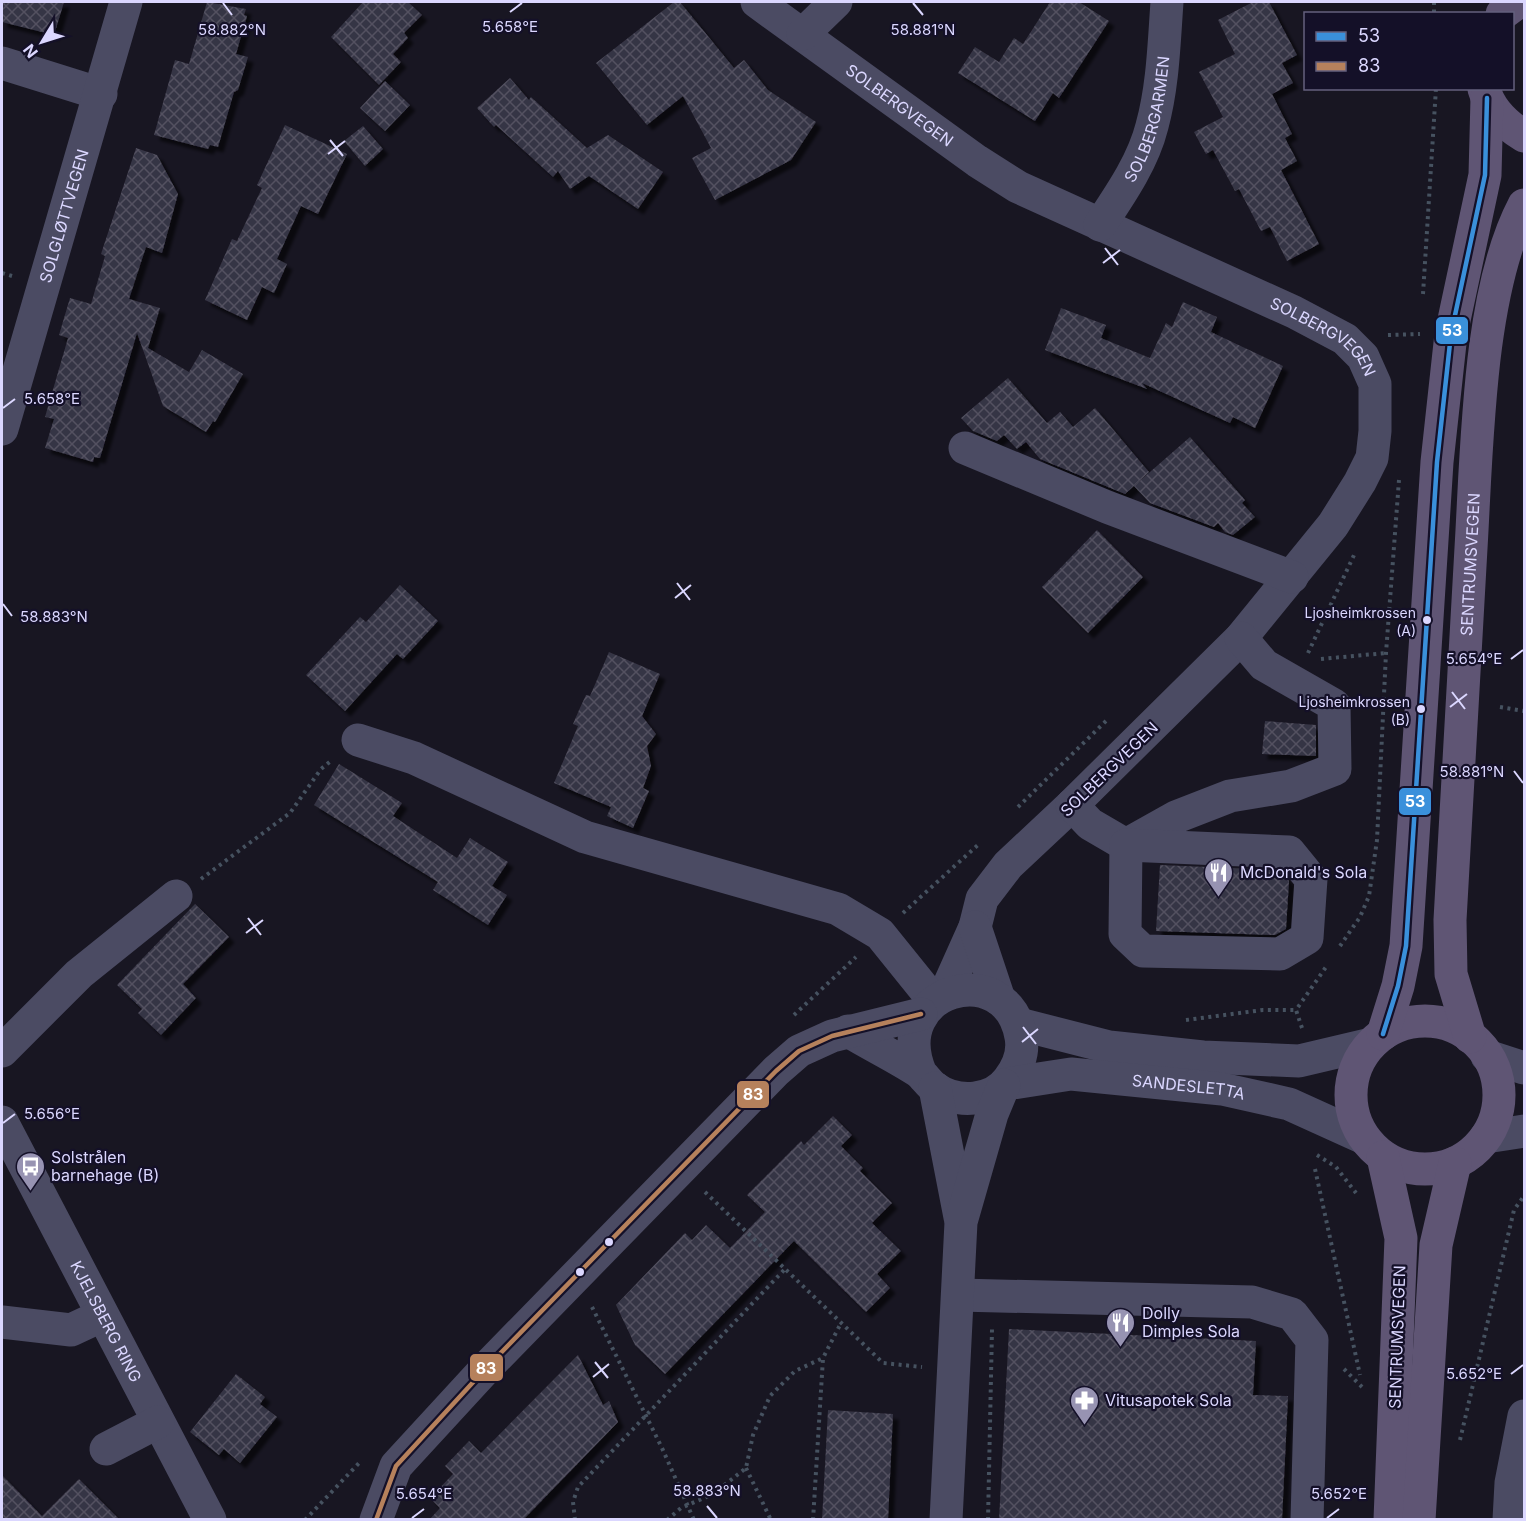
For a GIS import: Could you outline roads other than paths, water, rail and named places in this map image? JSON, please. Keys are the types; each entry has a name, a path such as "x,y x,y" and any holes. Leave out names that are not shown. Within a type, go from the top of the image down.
{"main road":[{"path":"1505,12 1518,2"},
{"path":"1486,93 1502,120 1524,136"},
{"name":"SENTRUMSVEGEN","path":"1390,1520 1401,1238 1374,1148 1355,1120 1352,1090 1359,1061 1377,1039 1398,986 1406,946 1437,462 1451,334 1485,175 1486,93"},
{"name":"SENTRUMSVEGEN","path":"1374,1148 1406,1167 1431,1169 1455,1163 1472,1152 1486,1137 1495,1118 1499,1097 1496,1076 1479,1046 1451,974 1450,920 1475,472 1487,339 1497,288 1514,225 1524,205"},
{"path":"1377,1039 1404,1024 1427,1021 1450,1025 1479,1046"},
{"name":"SENTRUMSVEGEN","path":"1419,1520 1436,1245 1455,1163"}],"street":[{"name":"SOLGLØTTVEGEN","path":"2,429 126,2"},
{"name":"SOLBERGVEGEN","path":"757,2 977,161 1018,187 1294,312 1335,333 1355,347 1370,369 1375,384 1376,406 1372,458 1334,525 1241,638 1072,806 1008,865 982,899 975,927 934,1003"},
{"path":"803,34 836,2"},
{"name":"SOLBERGARMEN","path":"1100,225 1126,186 1152,128 1162,67 1167,2"},
{"path":"2,63 100,94"},
{"path":"965,448 1107,507 1292,577"},
{"path":"1126,845 1176,817 1230,796 1291,786 1335,769 1334,705 1264,665 1241,638"},
{"path":"358,740 414,758 585,837 838,909 880,934 934,1003 915,1029 912,1044 915,1059 928,1081 961,1222 973,1295 946,1520"},
{"path":"1072,806 1090,824 1126,845 1289,852 1311,879 1306,938 1280,954 1143,951 1125,934 1126,845"},
{"path":"2,1052 79,974 176,896"},
{"path":"961,1222 992,1114 1005,1085 1018,1066 1022,1045 975,927"},
{"name":"SANDESLETTA","path":"376,1520 396,1466 496,1358 776,1071 800,1051 848,1031 934,1003 963,989 982,991 1009,1012 1109,1047 1203,1057 1299,1061 1377,1039"},
{"name":"SANDESLETTA","path":"848,1031 958,1098 982,1097 1005,1085 1071,1074 1222,1089 1289,1104 1374,1148"},
{"path":"1479,1046 1524,1068"},
{"name":"KJELSBERG RING","path":"2,1122 101,1316 210,1520"},
{"path":"1486,1137 1524,1131"},
{"path":"973,1295 1252,1302 1292,1314 1312,1340 1307,1520"},
{"path":"2,1322 71,1330 101,1316"},
{"path":"1509,1520 1511,1483 1524,1416"},
{"path":"106,1449 158,1422"}],"place":[{"name":"Ljosheimkrossen (A)","path":"1427,620"},
{"name":"Ljosheimkrossen (B)","path":"1421,709"},
{"name":"McDonald's Sola","path":"1219,898"},
{"name":"Solstrålen barnehage (B)","path":"30,1192"},
{"name":"Dolly Dimples Sola","path":"1121,1348"},
{"name":"Vitusapotek Sola","path":"1084,1426"}]}
